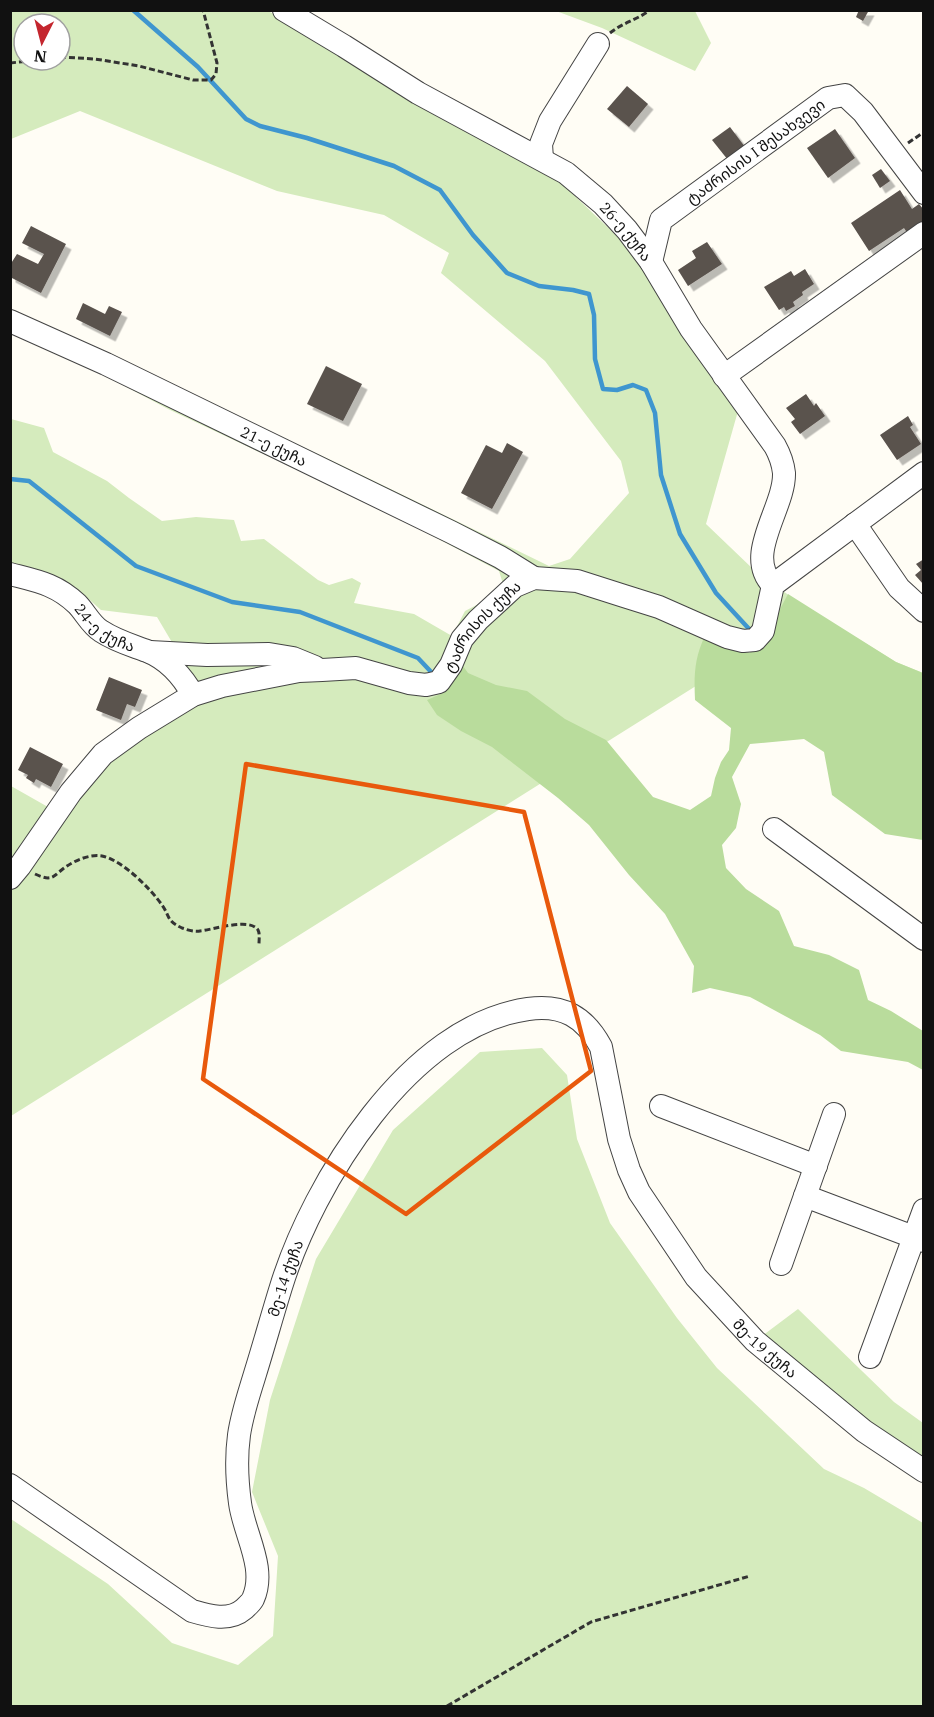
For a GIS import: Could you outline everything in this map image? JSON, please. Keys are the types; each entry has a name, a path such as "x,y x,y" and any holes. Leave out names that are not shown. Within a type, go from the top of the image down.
{"street":[{"name":"26-ე ქუჩა","path":"284,10 418,93 566,173 603,204 627,230 651,262 691,329 776,447 781,458 784,472 783,487 762,551 763,572 773,585"},
{"path":"542,159 541,144 550,122 598,44"},
{"name":"ტაძრისის I შესახვევი","path":"651,262 661,220 828,98 845,95 895,153 924,193"},
{"path":"724,376 924,233"},
{"name":"21-ე ქუჩა","path":"10,321 106,364 451,532 500,557 534,578"},
{"path":"773,585 924,473"},
{"path":"855,524 899,588 924,611"},
{"name":"24-ე ქუჩა","path":"10,574 54,586 77,604 98,630 117,641 163,659 188,686 193,695"},
{"name":"ტაძრისის ქუჩა","path":"15,872 71,792 103,754 139,728 193,695 222,686 288,673 356,668 409,683 426,685 439,682 452,665 462,639 478,620 515,586 534,578 577,581 658,607 727,637 743,641 754,640 763,631 773,585"},
{"path":"149,652 207,655 269,654 293,658 322,670"},
{"path":"774,829 924,939"},
{"name":"მე-14 ქუჩა","path":"10,1485 192,1611 212,1617 227,1617 240,1612 252,1602 258,1584 257,1565 240,1505 239,1436 283,1281 309,1215 330,1175 360,1130 414,1070 447,1041 483,1020 513,1011 539,1007 562,1010 579,1018 594,1034 601,1047 619,1139 639,1192"},
{"path":"661,1106 816,1166"},
{"path":"782,1264 834,1114"},
{"name":"მე-19 ქუჩა","path":"639,1192 696,1277 755,1341 864,1431 924,1472"},
{"path":"805,1196 919,1239"},
{"path":"870,1356 919,1239 924,1210"}],"path":[{"path":"72,58 139,66 193,80 211,80 216,74 216,63 203,10"},
{"path":"598,44 615,29 641,17 650,10"},
{"path":"15,872 44,878 56,877 66,867 83,858 100,855 117,862 136,878 164,907 170,921 183,929 198,932 246,924 256,927 259,932 259,944"},
{"path":"447,1707 591,1622 750,1576"}],"highlighted area":[{"path":"246,764 524,812 591,1071 406,1214 203,1079"}],"green space":[{"path":"11,11 268,11 382,70 559,181 638,256 738,411 706,524 753,569 798,602 896,662 923,673 766,642 11,1116 11,786 48,807 199,688 157,617 101,610 75,587 11,567 11,419 44,428 53,452 107,481 162,521 196,517 234,520 241,541 264,539 318,580 329,585 352,578 361,583 354,603 414,614 452,636 465,611 494,596 503,584 499,571 344,489 168,409 46,344 180,389 549,566 570,559 629,493 621,461 545,361 441,273 449,253 384,215 277,191 80,111 11,139"},
{"path":"556,11 695,11 711,43 695,71 602,28"},
{"path":"788,594 896,662 923,673 923,840 885,834 832,795 824,752 804,739 750,744 732,777 741,804 736,828 722,845 726,868 746,889 779,911 794,946 829,955 859,970 868,1000 923,1031 923,1070 908,1062 841,1051 820,1035 750,997 710,988 692,993 694,966 665,914 629,875 589,825 492,747 437,715 427,700 443,693 461,663 468,673 496,685 527,691 565,719 606,740 653,797 690,810 711,796 721,762 729,750 731,728 695,700 696,668 705,636 748,653 759,649"},
{"path":"542,1048 567,1075 577,1139 610,1223 677,1318 717,1368 824,1469 864,1488 923,1523 923,1706 11,1706 11,1519 108,1584 172,1643 238,1665 273,1636 278,1556 252,1492 270,1400 316,1259 393,1130 480,1052"},
{"path":"798,1309 894,1402 923,1423 923,1462 863,1421 762,1336"}],"building":[{"path":"859,10 869,10 863,21 856,17"},
{"path":"627,86 648,104 629,127 607,109"},
{"path":"730,127 745,147 728,160 712,140"},
{"path":"835,129 855,158 828,178 807,148"},
{"path":"881,169 890,181 880,188 872,175"},
{"path":"900,190 912,209 919,204 924,210 924,223 908,234 904,228 869,251 851,223"},
{"path":"31,226 66,244 41,293 10,277 10,265 17,254 38,264 44,254 22,243"},
{"path":"707,242 722,264 688,286 678,270 696,258 692,251"},
{"path":"805,269 814,284 793,302 795,306 786,311 784,307 779,310 764,287 791,271 794,276"},
{"path":"83,303 105,314 109,306 122,312 110,336 76,319"},
{"path":"326,366 362,384 343,421 307,404"},
{"path":"806,394 825,416 800,434 791,422 795,419 786,408"},
{"path":"908,416 913,425 910,427 921,444 897,460 880,435"},
{"path":"507,443 523,452 492,509 461,493 486,445 502,453"},
{"path":"924,559 924,585 915,575 921,570 916,564"},
{"path":"109,677 142,690 135,707 127,704 121,720 96,710"},
{"path":"30,747 63,764 51,787 36,779 34,783 26,778 28,775 18,770"}],"waterway":[{"path":"133,10 198,67 246,119 260,126 307,138 394,166 440,190 473,235 507,273 539,286 589,294 594,315 595,359 603,389 617,390 633,385 646,390 655,413 661,475 680,534 716,593 750,630"},
{"path":"10,479 29,481 136,566 232,602 300,612 418,658 434,675"}]}
